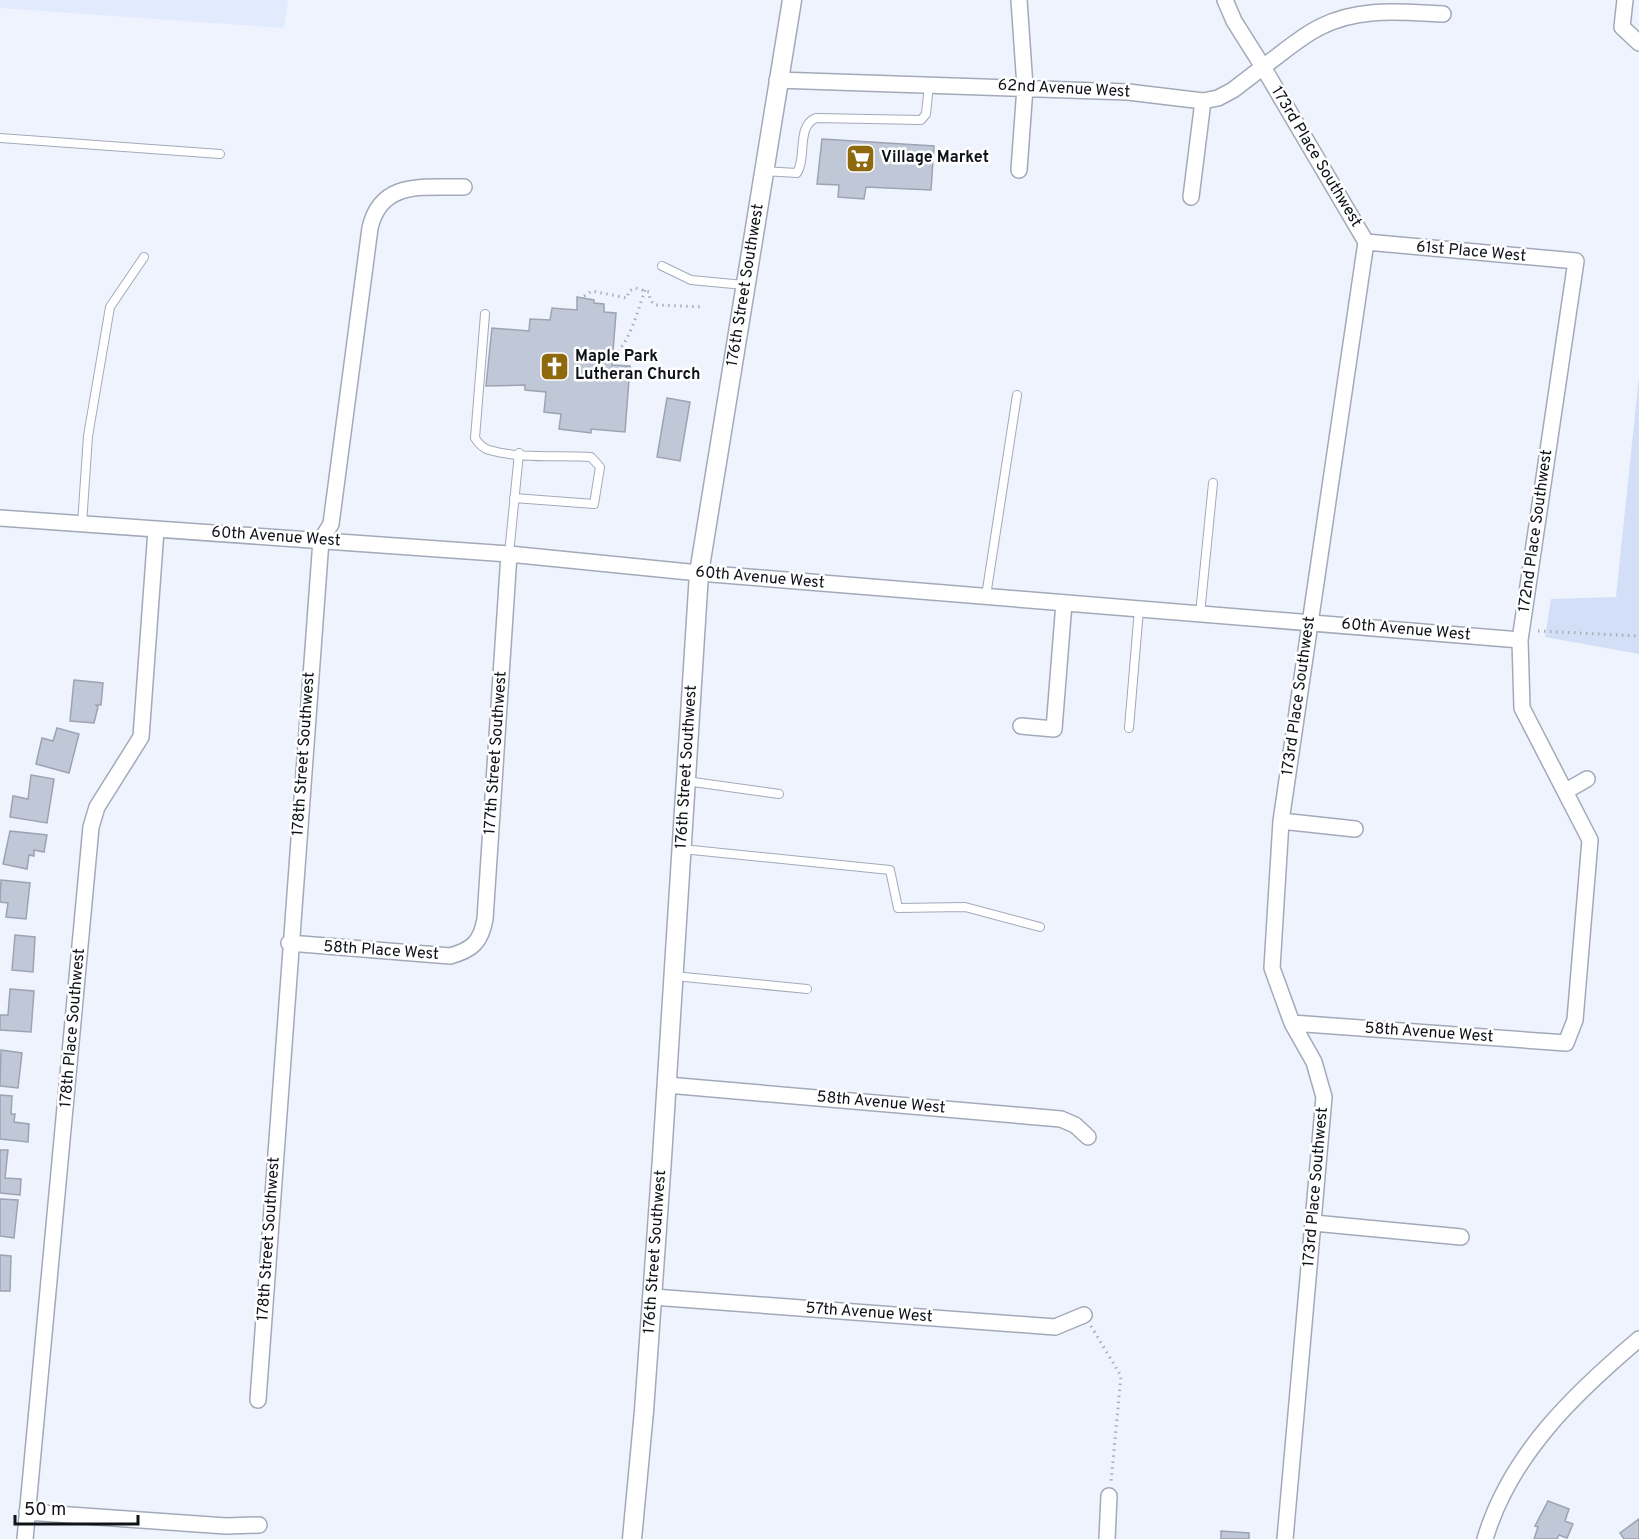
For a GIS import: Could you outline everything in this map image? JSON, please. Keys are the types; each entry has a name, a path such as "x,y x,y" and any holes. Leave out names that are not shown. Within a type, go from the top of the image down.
{"street":[{"name":"176th Street Southwest","path":"632,1539 667,1085 699,573 762,171 792,0"},
{"path":"1019,0 1025,87 1019,170"},
{"path":"1225,0 1234,21 1263,67"},
{"path":"1624,0 1622,27 1639,43"},
{"name":"173rd Place Southwest","path":"1285,1539 1324,1097 1314,1062 1292,1023 1272,968 1281,821 1366,242 1263,67 1319,28 1349,16 1376,11 1443,14"},
{"name":"62nd Avenue West","path":"777,80 1128,92 1203,101 1218,98 1233,90 1263,67"},
{"path":"1191,197 1203,101"},
{"name":"178th Street Southwest","path":"258,1400 289,943 321,540 331,524 373,214 380,202 401,190 464,187"},
{"name":"61st Place West","path":"1366,242 1576,261"},
{"name":"172nd Place Southwest","path":"1566,1043 1575,1020 1590,840 1522,708 1520,636 1576,261"},
{"name":"60th Avenue West","path":"0,518 509,554 699,573 1064,603 1520,636"},
{"name":"178th Place Southwest","path":"25,1539 91,827 97,807 141,737 156,530"},
{"name":"177th Street Southwest","path":"472,948 478,941 485,919 509,554"},
{"path":"1021,726 1054,729 1064,603"},
{"path":"1566,791 1587,779"},
{"path":"1281,821 1355,829"},
{"name":"58th Place West","path":"289,943 450,956 472,948"},
{"name":"58th Avenue West","path":"1292,1023 1566,1043"},
{"name":"58th Avenue West","path":"667,1085 1061,1119 1075,1125 1088,1137"},
{"path":"1314,1223 1461,1238"},
{"name":"57th Avenue West","path":"652,1297 1054,1327 1084,1315"},
{"path":"1485,1539 1506,1486 1541,1435 1585,1385 1639,1339"},
{"path":"1107,1539 1109,1496"},
{"path":"27,1512 226,1526 259,1526"}],"lane":[{"path":"762,171 797,173 805,128 810,121 816,118 921,120 926,114 928,84"},
{"path":"0,138 220,154"},
{"path":"82,524 88,436 110,307 144,257"},
{"path":"662,266 691,280 744,285"},
{"path":"485,314 475,438 488,450 591,457 600,466 594,504 514,498"},
{"path":"986,596 1017,395"},
{"path":"509,554 519,453"},
{"path":"1200,614 1213,483"},
{"path":"1129,728 1139,609"},
{"path":"686,781 779,794"},
{"path":"682,849 890,870 898,908 965,907 1040,927"},
{"path":"674,976 807,989"}],"path":[{"path":"584,296 592,291 627,298 628,291 635,288 650,292 650,300 656,305 704,307"},
{"path":"614,357 627,340 645,291"},
{"path":"1520,636 1546,630 1639,636"},
{"path":"1084,1315 1121,1376 1109,1496"}],"shaded area":[{"path":"0,0 288,0 284,28 0,8"},
{"path":"1639,376 1639,654 1545,637 1551,599 1616,597"}],"building":[{"path":"822,139 934,146 931,190 866,187 864,199 838,197 839,185 817,184"},
{"name":"Maple Park Lutheran Church","path":"577,297 604,304 604,312 616,313 612,365 630,366 625,432 591,429 591,433 559,429 561,414 544,412 546,392 525,390 525,385 486,386 492,328 529,331 530,319 550,320 552,308 577,310"},
{"path":"667,398 690,402 680,461 657,457"},
{"path":"74,680 103,683 101,705 96,705 98,707 94,723 70,721"},
{"path":"57,728 79,734 69,773 36,764 42,738 53,741"},
{"path":"31,775 54,779 47,823 10,817 13,796 28,799"},
{"path":"10,831 47,835 44,852 34,850 34,856 29,855 27,869 3,864"},
{"path":"1,880 30,883 26,919 6,917 8,903 0,902"},
{"path":"15,935 35,937 33,972 12,970"},
{"path":"10,989 34,991 31,1032 0,1030 0,1015 8,1015"},
{"path":"1,1050 22,1053 18,1088 0,1086"},
{"path":"0,1095 12,1096 11,1114 15,1114 14,1122 29,1124 28,1142 0,1139"},
{"path":"0,1150 8,1150 5,1178 21,1179 20,1195 0,1193"},
{"path":"0,1199 18,1200 14,1238 0,1236"},
{"path":"0,1255 11,1256 10,1291 0,1291"},
{"path":"1548,1501 1569,1509 1565,1521 1573,1524 1567,1538 1559,1535 1557,1539 1534,1539 1538,1527 1535,1526"},
{"path":"1639,1519 1639,1539 1624,1539 1620,1533"},
{"path":"1221,1531 1249,1533 1249,1539 1221,1539"}],"place":[{"name":"Village Market","path":"860,158"},
{"name":"Maple Park Lutheran Church","path":"554,366"}]}
